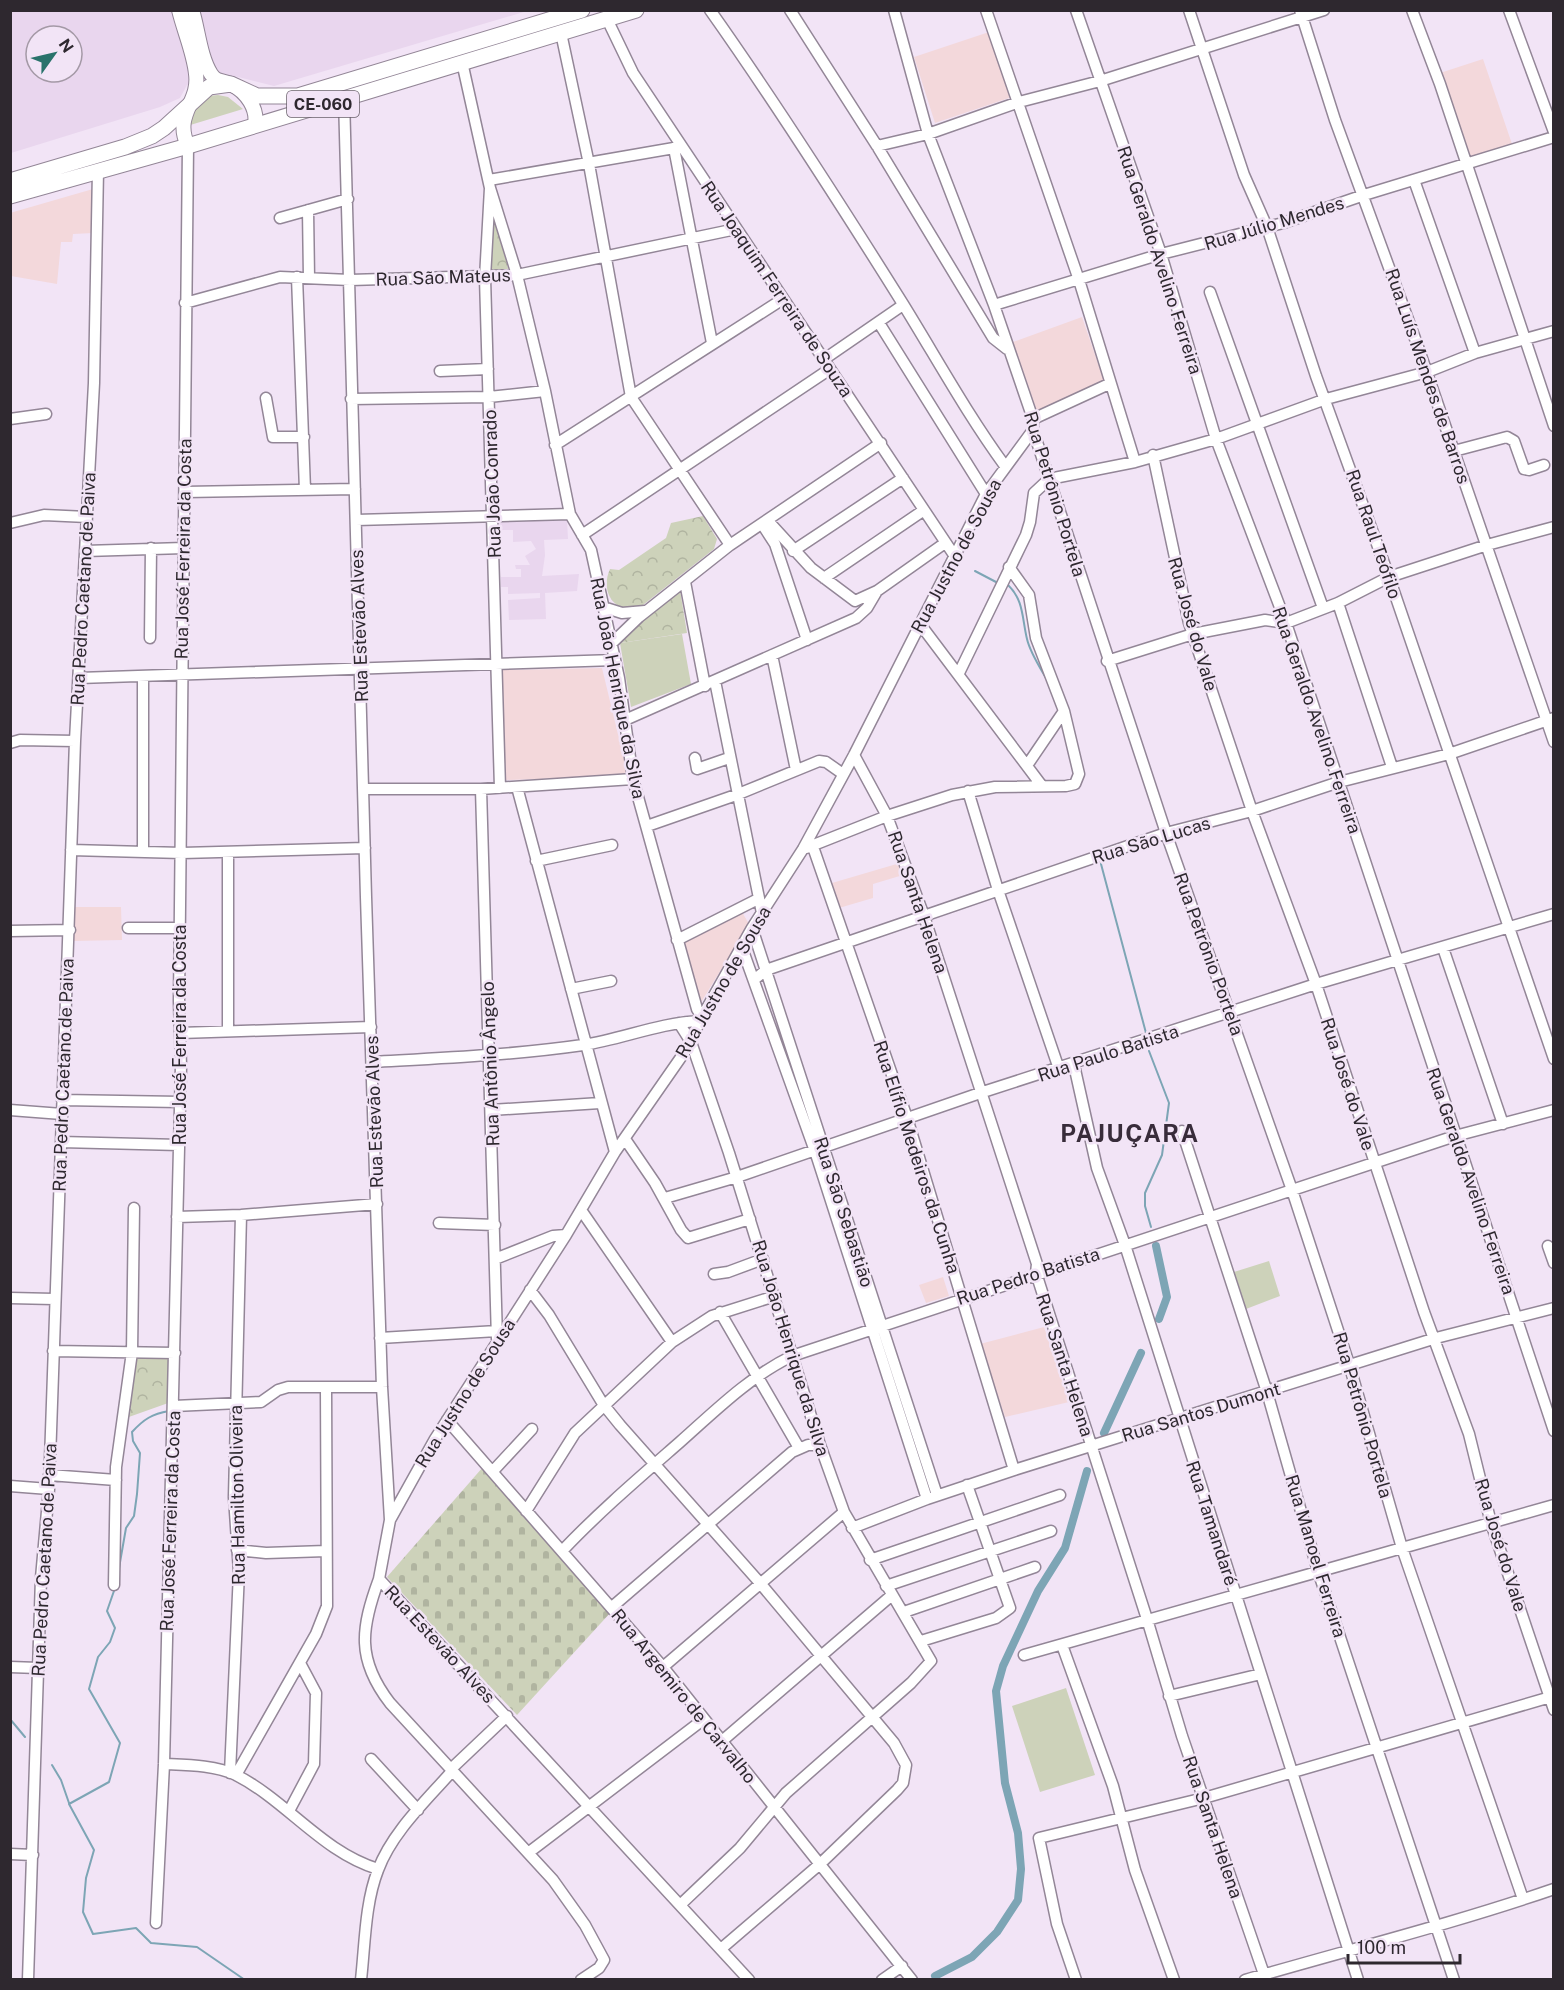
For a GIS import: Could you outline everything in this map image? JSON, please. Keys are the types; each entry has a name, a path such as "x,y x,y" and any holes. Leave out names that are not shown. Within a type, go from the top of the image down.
{"highway":[{"name":"CE-060","path":"231,84 257,96 298,96 582,10"},
{"name":"CE-060","path":"10,196 188,146 636,10"},
{"path":"10,181 139,142 164,128 190,101 209,87 231,84"}],"main road":[{"path":"179,10 196,74 196,85 182,126 188,146"},
{"path":"192,10 210,72 216,80 231,84 251,101 257,116 255,125"}],"street":[{"path":"710,10 748,63 903,305 958,398 1005,466"},
{"path":"790,10 877,146 993,338 1007,349"},
{"name":"Rua Petrônio Portela","path":"894,10 928,134 994,305 1107,661 1292,1190 1349,1365 1402,1548 1464,1721 1523,1899"},
{"path":"986,10 1079,280 1109,384 1135,462"},
{"name":"Rua Geraldo Avelino Ferreira","path":"1076,10 1161,254 1216,440 1286,623 1396,961 1518,1317 1554,1431"},
{"name":"Rua Raul Teófilo","path":"1189,10 1244,175 1267,228 1316,376 1389,577 1554,1059"},
{"path":"877,146 928,134 1019,102 1100,81 1301,14 1324,10"},
{"path":"1412,10 1554,426"},
{"path":"1509,10 1554,132"},
{"name":"Rua Luís Mendes de Barros","path":"1301,14 1335,120 1364,195 1550,719 1554,742"},
{"name":"Rua Joaquim Ferreira de Souza","path":"608,19 633,73 676,146 736,229 954,555"},
{"path":"561,33 589,164 632,397 730,545"},
{"name":"Rua João Henrique da Silva","path":"462,62 490,184 517,275 545,391 570,514 574,526 591,550 612,643 626,720 633,779 700,1019"},
{"name":"Rua Estevão Alves","path":"344,98 380,1338 390,1521 379,1580 507,1716 587,1807 722,1948 749,1980"},
{"name":"Rua Júlio Mendes","path":"994,305 1161,254 1267,228 1364,195 1554,137"},
{"name":"Rua José Ferreira da Costa","path":"156,1923 164,1764 180,1102 188,146"},
{"path":"490,184 676,146 691,240 712,343"},
{"name":"Rua Pedro Caetano de Paiva","path":"28,1980 41,1578 49,1489 75,741 94,371 98,170"},
{"path":"1413,180 1475,353"},
{"name":"Rua João Conrado","path":"490,184 484,278 494,516 500,788"},
{"path":"280,218 348,199"},
{"path":"305,490 303,277 308,210"},
{"name":"Rua São Mateus","path":"185,303 273,278 350,280 419,276 484,278 517,275 736,229"},
{"path":"1210,292 1259,423 1282,496 1323,608"},
{"path":"555,445 783,299"},
{"path":"582,535 680,470 827,365 903,305"},
{"path":"879,323 986,494"},
{"path":"959,673 1030,522 1034,493 1049,479 1135,462 1153,455 1216,440 1326,399 1426,372 1475,353 1554,332"},
{"path":"440,371 488,369"},
{"name":"Rua Justno de Sousa","path":"390,1521 497,1335 530,1290 566,1235 615,1152 691,1042 700,1019 752,928 808,848 843,774 986,494 1033,424 1109,384"},
{"path":"351,399 489,397 545,391"},
{"path":"266,398 273,437 304,437"},
{"path":"10,419 45,414"},
{"path":"1454,451 1508,436 1514,441 1524,469 1544,465"},
{"path":"612,643 648,610 730,545 880,443"},
{"name":"Rua José do Vale","path":"1153,455 1172,553 1193,634 1251,811 1316,984 1374,1165 1424,1312 1436,1338 1469,1434 1491,1522 1554,1710"},
{"path":"793,551 903,478"},
{"path":"185,492 355,489"},
{"path":"824,578 924,510"},
{"path":"356,520 570,514"},
{"path":"11,523 44,515 87,517"},
{"path":"765,523 793,551 855,602 877,591 945,543"},
{"path":"765,523 775,544 807,640"},
{"path":"1107,661 1193,634 1265,620 1286,623 1338,603 1389,577 1554,526"},
{"path":"150,638 151,548"},
{"path":"85,551 184,548"},
{"path":"808,848 887,816 968,791 995,787 1072,786 1077,780 1079,774 1064,711 1036,638 1029,595 1009,567"},
{"path":"685,582 729,758 762,913"},
{"path":"626,720 863,613 877,591"},
{"path":"1338,603 1392,767"},
{"path":"603,607 622,613 648,610"},
{"path":"920,624 1028,764 1042,786"},
{"path":"772,655 796,770"},
{"path":"79,678 615,660"},
{"path":"143,676 143,852"},
{"path":"1028,764 1064,711"},
{"name":"Rua São Lucas","path":"755,980 766,970 1166,833 1251,811 1392,767 1449,754 1550,719"},
{"path":"10,743 20,740 75,741"},
{"name":"Rua Santa Helena","path":"854,755 887,816 924,916 1037,1263 1036,1273 1147,1619 1169,1696 1265,1977"},
{"path":"695,758 698,769 729,758"},
{"path":"647,826 736,795 824,760 843,774"},
{"path":"364,789 481,789 633,779"},
{"path":"517,787 615,1152"},
{"name":"Rua Antônio Ângelo","path":"481,789 497,1335"},
{"path":"968,791 998,890 1059,1069"},
{"path":"536,861 612,845"},
{"path":"71,850 182,853 365,848"},
{"name":"Rua Elífio Medeiros da Cunha","path":"808,848 846,943 907,1118 1014,1470"},
{"path":"228,852 228,1030"},
{"path":"677,940 758,899"},
{"name":"Rua Paulo Batista","path":"665,1198 819,1150 983,1092 1074,1065 1316,984 1554,914"},
{"path":"128,928 180,928"},
{"name":"Rua São Sebastião","path":"752,928 766,970 781,1041"},
{"path":"10,931 70,930"},
{"name":"Rua São Sebastião","path":"742,948 781,1041 798,1089 932,1497"},
{"path":"1443,948 1503,1124"},
{"path":"571,989 611,981"},
{"path":"373,1062 489,1055 585,1044 700,1019"},
{"name":"Rua João Henrique da Silva","path":"679,1023 691,1042 775,1296 820,1445 844,1512 931,1661 911,1683 872,1716"},
{"path":"180,1033 371,1027"},
{"name":"Rua Tamandaré","path":"1074,1065 1097,1168 1125,1245 1178,1419 1358,1980"},
{"path":"62,1100 180,1102"},
{"path":"491,1110 600,1103"},
{"path":"10,1110 62,1114"},
{"name":"Rua Pedro Batista","path":"562,1550 654,1464 758,1374 792,1356 1036,1273 1374,1165 1455,1136 1554,1110"},
{"name":"Rua Manoel Ferreira","path":"1182,1131 1267,1392 1318,1571 1379,1746 1454,1980"},
{"path":"625,1139 665,1198 684,1235 692,1239 750,1219"},
{"path":"61,1142 179,1145"},
{"path":"177,1217 241,1215 377,1204"},
{"path":"114,1585 116,1480 132,1352 134,1208"},
{"path":"581,1210 672,1342"},
{"name":"Rua Hamilton Oliveira","path":"233,1774 239,1572 234,1529 235,1403 241,1215"},
{"path":"439,1223 495,1225"},
{"path":"495,1259 553,1236 566,1235"},
{"path":"1548,1246 1554,1263"},
{"path":"714,1274 728,1272 763,1259"},
{"path":"530,1290 549,1315 603,1404 822,1656 872,1716 903,1758 905,1775 897,1790 820,1864 722,1948"},
{"path":"526,1511 575,1432 672,1342 687,1330 720,1312 775,1296"},
{"path":"10,1298 54,1299"},
{"name":"Rua Santos Dumont","path":"852,1528 932,1497 1090,1446 1436,1338 1554,1308"},
{"path":"720,1312 799,1448"},
{"path":"380,1338 497,1335"},
{"path":"54,1351 175,1353"},
{"path":"174,1407 261,1402 278,1390 288,1387 382,1387"},
{"path":"233,1774 300,1663 327,1606 326,1388"},
{"name":"Rua Argemiro de Carvalho","path":"447,1420 663,1667 912,1980"},
{"path":"493,1471 532,1429"},
{"path":"612,1607 799,1448 820,1445"},
{"path":"49,1475 116,1480"},
{"path":"921,1641 1002,1616 1011,1607 979,1522 968,1485"},
{"path":"10,1486 49,1489"},
{"path":"870,1560 1060,1495"},
{"path":"1024,1655 1554,1505"},
{"path":"663,1667 844,1512"},
{"path":"722,1741 822,1656 889,1590 990,1551 1051,1531"},
{"path":"237,1550 266,1553 326,1551"},
{"path":"904,1612 1035,1567"},
{"path":"379,1580 364,1630 369,1667 390,1703 528,1852 574,1908 598,1947 604,1963 581,1980"},
{"path":"1062,1645 1123,1816 1135,1870 1174,1980"},
{"path":"289,1811 314,1764 316,1693 300,1663"},
{"path":"10,1667 38,1668"},
{"path":"1169,1696 1261,1674"},
{"path":"1076,1980 1057,1924 1039,1838 1204,1798 1551,1697"},
{"path":"361,1980 372,1892 378,1869 418,1810 452,1769 507,1716"},
{"path":"680,1905 740,1848 774,1805 872,1716"},
{"path":"528,1852 704,1719"},
{"path":"371,1759 418,1810"},
{"path":"164,1764 199,1766 233,1774 289,1811 344,1856 378,1869"},
{"path":"10,1854 33,1855"},
{"path":"1245,1980 1265,1977 1348,1949 1437,1927 1554,1889"},
{"path":"882,1980 902,1966"}],"shaded area":[{"path":"11,11 527,11 274,86 230,75 187,85 180,98 160,107 11,153"},
{"path":"989,32 1012,97 935,123 914,57"},
{"path":"1483,59 1512,144 1469,158 1440,73"},
{"path":"93,189 93,233 73,234 72,242 61,242 57,284 11,276 10,213"},
{"path":"1082,317 1104,381 1037,411 1013,342"},
{"path":"567,520 568,539 544,540 545,555 542,576 579,574 577,591 545,593 546,619 509,620 508,600 540,598 540,593 508,594 508,587 501,587 501,577 521,577 521,569 516,569 515,565 530,565 525,556 536,549 531,541 513,542 513,530 500,530 499,522"},
{"path":"602,668 628,776 505,780 502,670"},
{"path":"900,863 903,875 873,884 873,898 839,908 832,883"},
{"path":"74,907 121,907 122,940 73,941"},
{"path":"742,912 749,924 700,1004 680,943"},
{"path":"943,1277 949,1296 926,1303 919,1285"},
{"path":"1044,1327 1069,1402 1005,1417 980,1344"}],"green space":[{"path":"208,96 228,97 243,109 187,126 188,116"},
{"path":"493,207 508,268 507,271 489,273"},
{"path":"703,516 717,539 714,549 643,605 625,608 613,601 607,587 610,569 619,570 666,538 671,523"},
{"path":"680,590 687,633 620,643 618,636"},
{"path":"682,634 691,684 631,707 620,643"},
{"path":"1269,1261 1280,1296 1246,1309 1234,1272"},
{"path":"139,1355 168,1356 173,1362 171,1402 126,1418 134,1358"},
{"path":"483,1467 611,1612 517,1715 387,1577"},
{"path":"1066,1688 1095,1775 1040,1792 1012,1706"}],"waterway":[{"path":"975,571 996,582"},
{"path":"1008,585 1020,603 1028,644 1046,678"},
{"path":"1101,864 1146,1033"},
{"path":"1149,1051 1169,1103 1162,1155 1145,1193 1145,1206 1151,1227"},
{"path":"1156,1246 1167,1297 1159,1319"},
{"path":"1104,1433 1141,1353"},
{"path":"119,1568 126,1528 134,1516 137,1494 140,1453 133,1441 132,1432 149,1418 169,1411"},
{"path":"935,1976 972,1957 997,1932 1018,1900 1021,1869 1018,1833 1005,1783 996,1691 1003,1666 1038,1591 1065,1548 1087,1471"},
{"path":"115,1588 107,1611 115,1628 110,1642 98,1657 89,1689 120,1743 109,1782 69,1804 94,1850 86,1878 83,1912 93,1934 136,1928 151,1943 197,1947 245,1980"},
{"path":"10,1719 25,1737"},
{"path":"52,1765 61,1780 69,1803"}],"district":[{"name":"PAJUÇARA","path":"1130,1133"}]}
